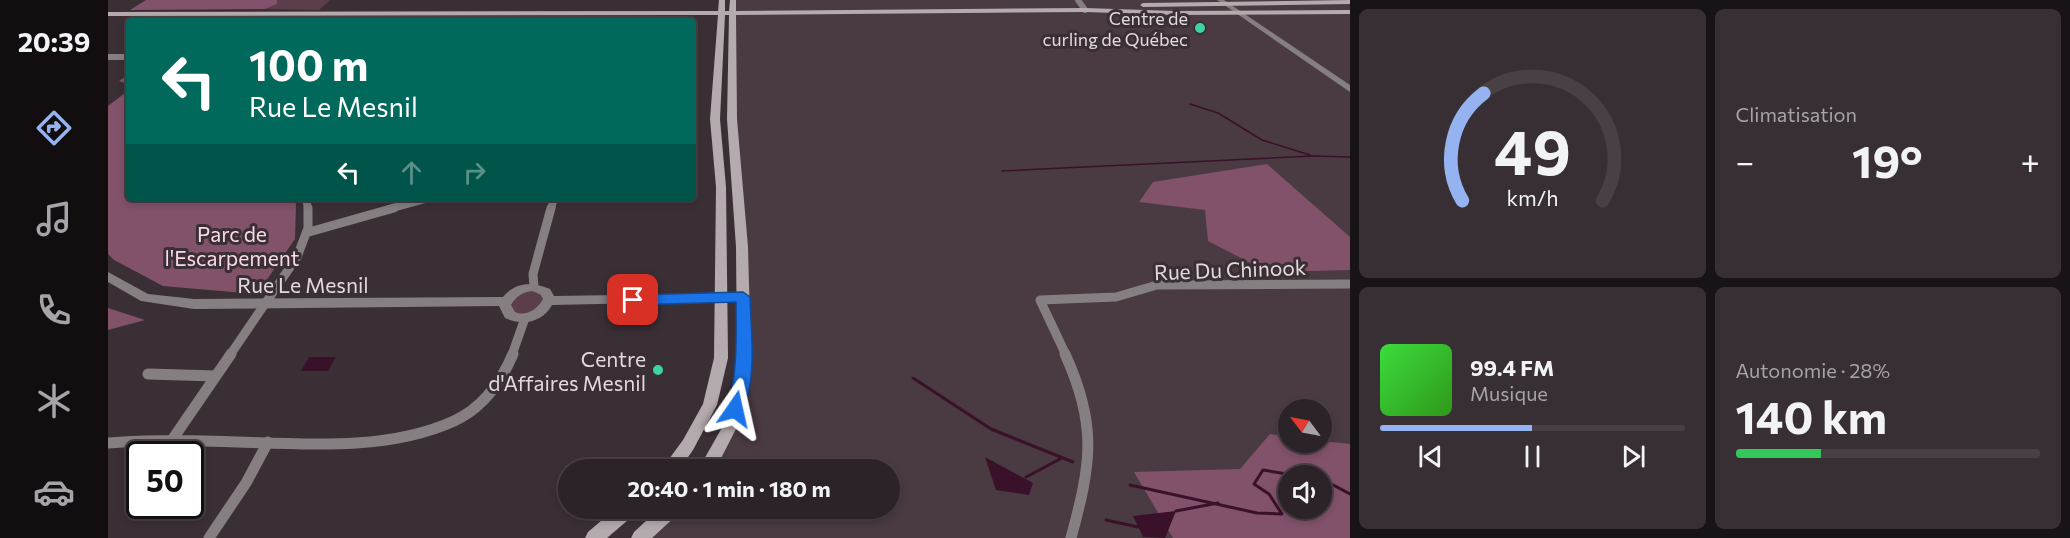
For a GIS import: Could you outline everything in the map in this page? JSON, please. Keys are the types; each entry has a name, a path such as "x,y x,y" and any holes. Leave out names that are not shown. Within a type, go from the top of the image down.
{"main road":[{"path":"712,459 731,425 740,394 744,358 742,248 727,14 722,0"},
{"path":"677,459 688,445 710,405 721,358 721,187 715,99 727,14 733,0"},
{"path":"108,14 727,14 1085,10 1222,1 1350,2"},
{"path":"1085,10 1099,12 1350,12"},
{"path":"594,538 616,519"},
{"path":"640,538 660,519"}],"street":[{"path":"1078,0 1085,10"},
{"path":"1222,1 1237,13 1308,57 1350,88"},
{"path":"108,57 126,58"},
{"path":"172,440 297,256 309,232 310,217 307,201"},
{"path":"309,232 405,201"},
{"path":"534,287 533,274 553,201"},
{"name":"Rue Le Mesnil","path":"108,276 145,298 194,304 506,302"},
{"name":"Rue Du Chinook","path":"1071,538 1088,468 1089,436 1084,400 1040,300 1116,297 1157,285 1350,284"},
{"path":"534,287 547,292 549,302 541,312 525,318 508,313 506,302 518,290 534,287"},
{"path":"549,302 743,297"},
{"path":"108,443 172,440 384,441 426,432 458,419 481,404 500,384 512,361 525,318"},
{"path":"148,374 216,376"},
{"path":"209,538 246,483 268,442"}],"shaded area":[{"path":"277,0 330,0 319,10 265,9 276,4"},
{"path":"733,0 1350,0 1350,538 640,538 661,519 900,519 900,459 711,459 740,394"},
{"path":"539,288 547,305 519,317 506,301 508,298"},
{"path":"309,357 336,357 328,371 301,371"},
{"path":"985,457 1033,483 1029,495 996,490"},
{"path":"1176,511 1165,538 1143,537 1133,516"}],"green space":[{"path":"146,0 277,0 277,4 265,9 130,10"},
{"name":"Parc de l'Escarpement","path":"126,76 126,201 294,201 295,239 257,294 163,286 114,260 108,254 108,106 125,93 125,83 119,81"},
{"path":"1267,164 1350,237 1350,270 1268,272 1208,241 1205,210 1139,202 1153,182"},
{"path":"108,308 145,320 108,330"},
{"path":"1270,434 1278,435 1278,453 1332,453 1332,442 1350,444 1350,538 1173,538 1134,472 1240,469"}],"waterway":[{"path":"1190,104 1218,113 1262,140 1310,155"},
{"path":"1002,171 1313,156 1350,157"},
{"path":"913,378 991,429 1073,462"},
{"path":"1026,477 1060,459"},
{"path":"1278,472 1263,470 1254,484 1269,494 1278,508"},
{"path":"1332,484 1350,494"},
{"path":"1130,485 1215,504"},
{"path":"1176,511 1215,504"},
{"path":"1215,504 1257,513 1278,514"},
{"path":"1106,520 1138,527"}],"place":[{"name":"Centre de curling de Québec","path":"1200,28"},
{"name":"Centre d'Affaires Mesnil","path":"658,370"}],"route":[{"path":"633,300 743,297 744,358 740,394 735,409"}]}
